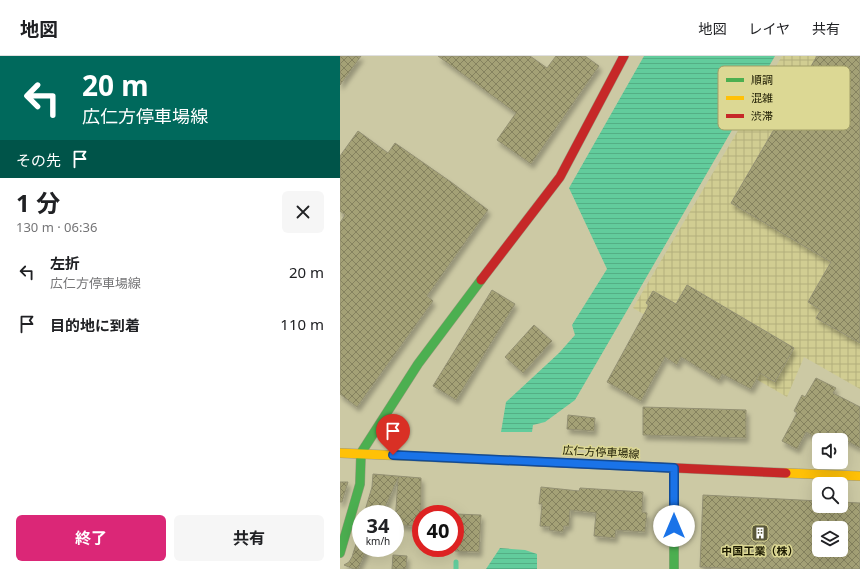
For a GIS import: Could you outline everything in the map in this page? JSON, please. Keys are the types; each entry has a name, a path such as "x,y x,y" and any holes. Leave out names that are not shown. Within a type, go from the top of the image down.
{"street":[{"path":"340,553 360,484 361,453 418,364 560,177 624,56"},
{"name":"広仁方停車場線","path":"340,453 860,476"},
{"path":"674,468 674,569"}],"shaded area":[{"path":"644,56 775,56 769,66 718,66 718,130 732,130 575,400 545,422 533,425 532,432 501,432 506,402 559,353 575,335 572,325 607,269 569,188"},
{"path":"782,56 860,56 860,389 804,357 787,397 633,308 738,130 850,130 850,66 776,66"},
{"path":"500,548 525,550 537,554 537,569 486,569"}],"building":[{"path":"340,56 361,56 340,85"},
{"path":"438,56 530,56 547,68 556,56 585,56 599,66 531,164 497,140 516,113"},
{"path":"817,56 860,56 860,343 816,318 821,310 808,302 831,262 731,203 774,130 850,130 850,66 811,66"},
{"path":"358,131 388,153 395,143 488,210 427,296 433,301 357,407 340,394 340,223 345,215 340,211 340,156"},
{"path":"687,285 794,348 775,382 760,373 751,389 722,374 719,380 681,357 677,365 665,357 641,401 607,382 649,305 646,303 653,291 676,304"},
{"path":"492,290 515,304 456,400 433,386"},
{"path":"534,325 552,341 523,373 505,357"},
{"path":"816,378 836,388 833,393 860,407 860,448 848,441 848,433 827,432 812,433 812,435 806,432 797,449 782,441 797,413 794,411 802,395 805,397"},
{"path":"643,407 746,410 746,438 643,435"},
{"path":"568,415 595,418 594,431 567,429"},
{"path":"373,474 421,478 421,505 412,505 412,526 404,525 404,505 396,505 398,478 386,505 367,505 372,487"},
{"path":"340,482 348,482 342,502 340,502"},
{"path":"541,487 579,491 580,488 643,492 642,512 647,513 645,532 616,530 615,538 594,536 596,513 570,510 569,526 564,526 563,532 549,530 550,527 540,526 542,504 539,504"},
{"name":"中国工業（株）","path":"703,495 812,501 812,513 848,513 848,502 860,503 860,569 741,569 700,567"},
{"path":"464,514 481,515 479,552 464,551"},
{"path":"407,556 406,569 392,569 393,557"},
{"path":"352,557 363,557 358,569 344,565 349,562"}],"waterway":[{"path":"456,562 456,569"}],"traffic: fast":[{"path":"340,553 360,484 361,453 418,364 481,280"},
{"path":"674,468 674,569"}],"traffic: slow":[{"path":"340,453 522,461"},
{"path":"786,473 860,476"}],"traffic: jam":[{"path":"481,280 560,177 624,56"},
{"path":"522,461 786,473"}],"place":[{"name":"中国工業（株）","path":"760,533"}],"route":[{"path":"393,455 674,468 674,526"}]}
